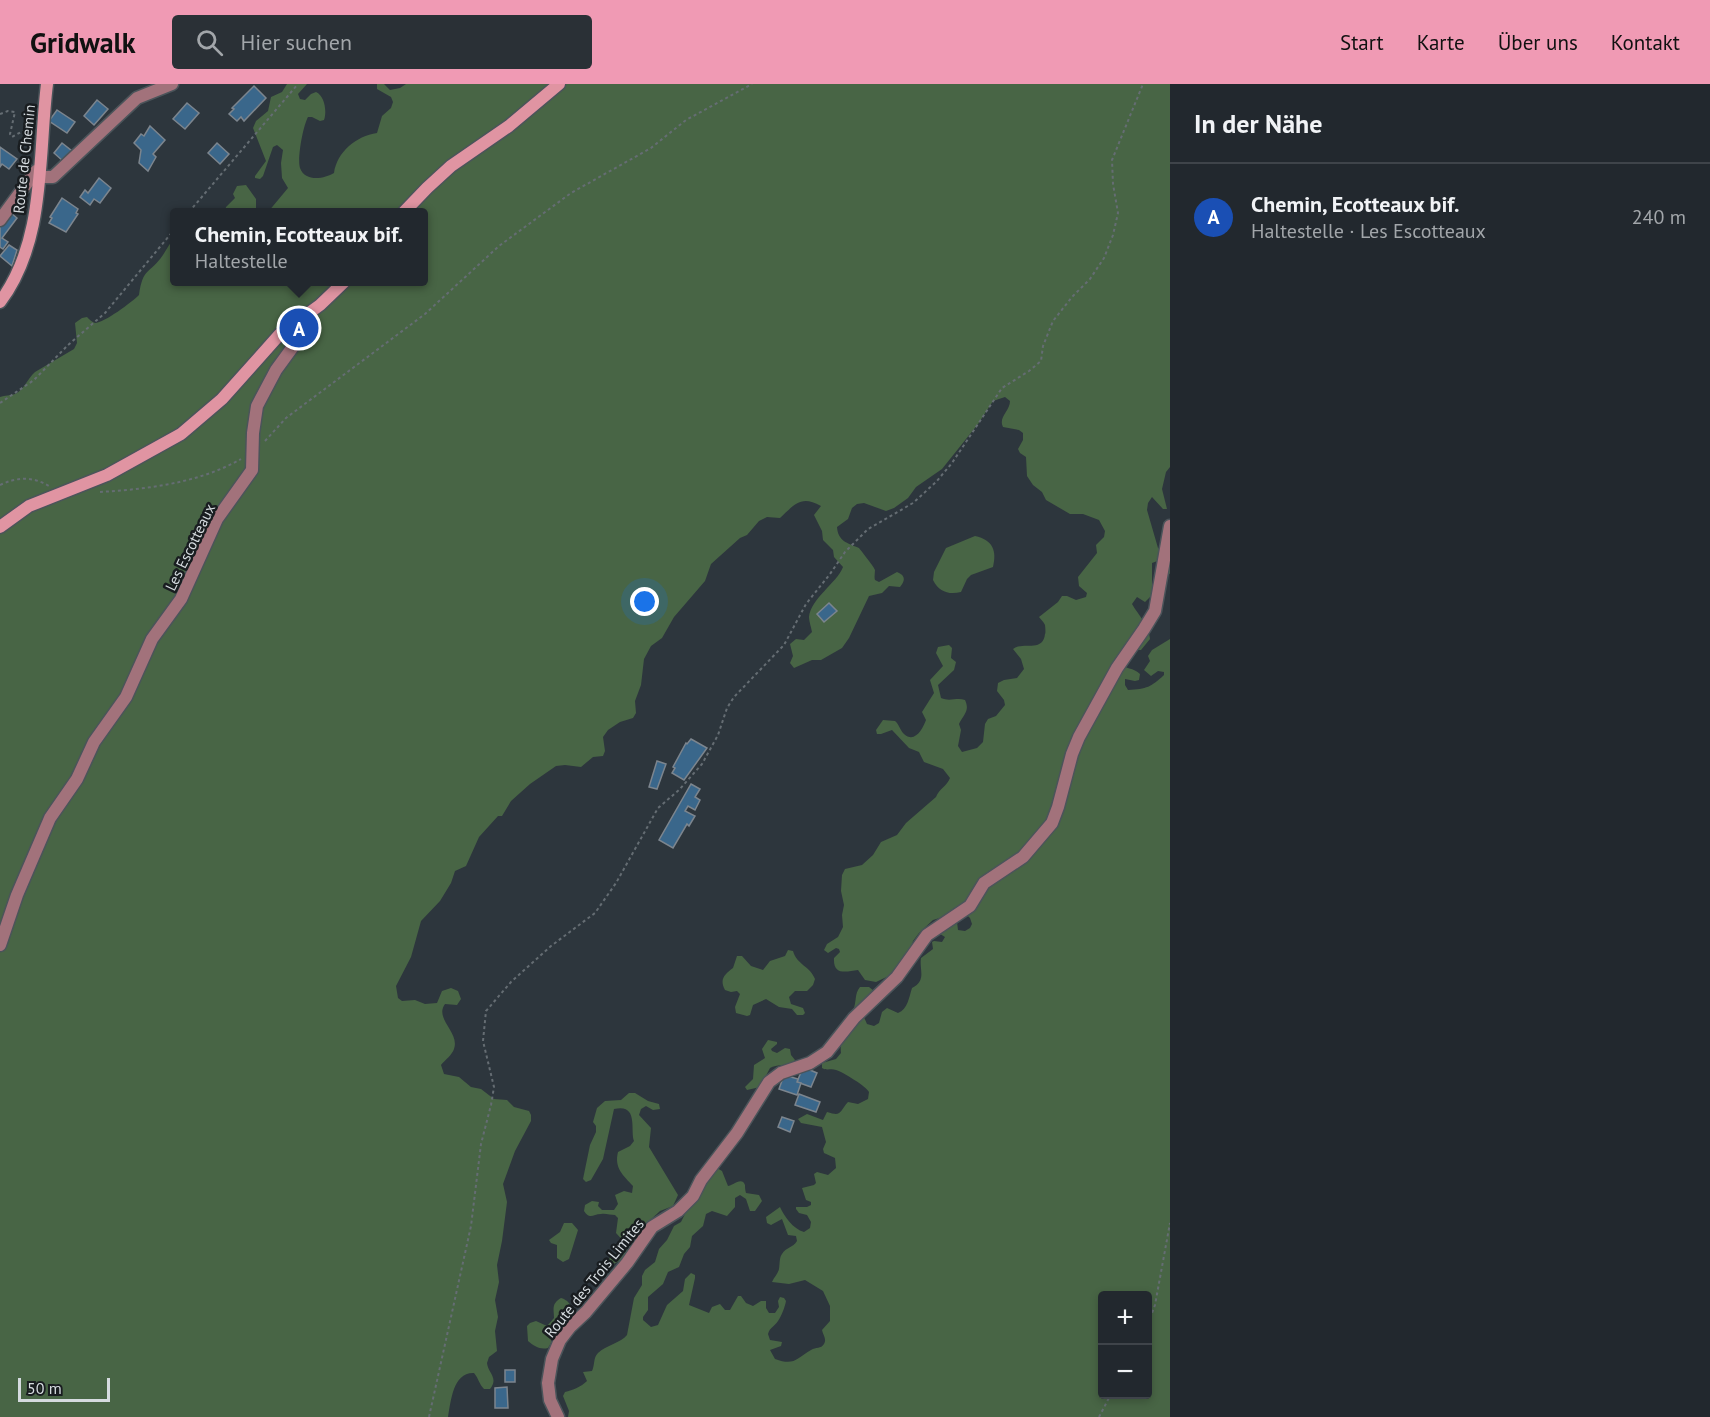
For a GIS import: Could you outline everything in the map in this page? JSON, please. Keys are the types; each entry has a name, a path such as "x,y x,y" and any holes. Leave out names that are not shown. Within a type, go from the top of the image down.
{"street":[{"name":"Route de Chemin","path":"0,302 16,277 24,255 35,207 47,84"},
{"path":"0,220 36,171 39,174 53,177 151,84"},
{"path":"137,98 172,84"},
{"path":"409,208 451,166 509,126 558,84"},
{"path":"0,527 29,506 107,475 181,434 217,405 280,334 320,305 340,286"},
{"name":"Les Escotteaux","path":"0,945 17,895 50,818 77,779 94,742 126,697 152,639 181,599 217,519 252,470 257,406 276,370 303,333 304,326 300,318"},
{"name":"Route des Trois Limites","path":"558,1417 550,1400 548,1383 552,1359 563,1335 586,1312 627,1263 652,1227 678,1211 688,1201 769,1082 781,1073 821,1057 854,1018 897,977 927,935 970,906 984,883 1023,857 1052,823 1079,737 1117,668 1155,611 1170,526"}],"path":[{"path":"193,208 298,84"},
{"path":"101,492 167,485 196,478 219,471 253,452 286,418 435,306 500,246 571,193 651,148 686,120 752,84"},
{"path":"429,1417 471,1226 481,1144 494,1087 483,1041 486,1011 511,982 551,946 595,913 616,882 658,808 679,790 706,756 718,735 727,708 734,697 783,645 806,604 850,546 868,529 913,502 936,482 952,463 1002,388 1041,361 1043,346 1053,321 1090,279 1104,258 1113,235 1118,213 1112,160 1143,84"},
{"path":"0,114 8,111 15,112 10,134 12,137 36,124 43,124"},
{"path":"0,403 34,380 68,345 105,313 170,235"},
{"path":"0,485 16,478 40,481 58,493"},
{"path":"1152,1313 1170,1223"},
{"path":"1099,1417 1109,1399"}],"green space":[{"path":"287,84 307,84 298,94 300,99 305,100 316,92 319,94 323,101 325,117 320,121 308,117 304,128 299,164 306,176 315,178 334,173 339,158 349,146 355,141 377,133 382,116 391,108 393,102 391,97 377,89 377,84 384,84 390,90 406,84 1170,84 1170,467 1166,472 1162,489 1167,509 1163,509 1152,497 1147,510 1158,548 1170,557 1170,574 1160,560 1152,563 1152,595 1145,602 1137,597 1132,604 1146,625 1150,639 1141,650 1137,650 1133,642 1118,665 1140,674 1139,680 1125,679 1128,690 1148,687 1164,675 1164,672 1158,671 1151,676 1144,670 1150,661 1148,656 1152,650 1170,639 1170,1417 568,1417 569,1411 563,1396 565,1392 587,1381 583,1372 592,1371 598,1353 627,1335 634,1298 642,1285 645,1270 655,1262 659,1249 674,1226 681,1222 689,1206 717,1168 722,1171 728,1186 742,1181 746,1193 759,1195 762,1201 755,1211 750,1211 746,1199 740,1195 735,1198 735,1207 727,1216 712,1211 706,1214 703,1226 692,1236 690,1247 684,1254 679,1267 668,1272 663,1284 648,1297 648,1310 643,1320 651,1327 658,1325 667,1305 683,1291 685,1279 691,1273 695,1275 695,1278 689,1305 709,1313 712,1307 720,1304 725,1310 730,1310 738,1296 741,1296 746,1303 753,1306 766,1301 769,1313 775,1313 779,1307 780,1297 784,1298 786,1301 782,1314 768,1334 770,1340 782,1342 781,1346 770,1350 775,1359 791,1362 821,1347 825,1342 822,1330 830,1321 830,1306 823,1291 805,1280 789,1284 772,1282 778,1271 782,1254 797,1241 796,1236 788,1235 782,1219 771,1225 767,1223 766,1217 780,1207 786,1218 796,1228 804,1232 810,1228 811,1222 807,1215 799,1213 796,1209 796,1207 811,1205 811,1202 806,1200 802,1188 816,1183 814,1174 817,1172 828,1175 836,1168 835,1158 824,1153 826,1142 822,1127 801,1123 798,1119 807,1114 823,1120 827,1112 838,1114 848,1102 858,1104 868,1099 869,1092 854,1080 836,1070 822,1068 822,1063 836,1059 841,1053 843,1036 860,987 869,987 874,991 863,1003 863,1015 867,1024 874,1026 879,1023 882,1012 887,1008 898,1013 906,1006 912,988 921,978 921,958 933,949 932,942 942,942 945,937 937,932 957,922 958,930 965,931 972,924 970,918 959,908 954,908 946,916 933,920 913,941 910,953 895,973 876,982 865,980 858,970 844,972 838,970 834,958 840,952 839,949 836,948 828,953 824,950 827,944 838,937 843,927 844,905 841,891 842,875 845,869 862,865 873,855 881,842 897,835 906,823 936,797 950,778 943,769 924,762 919,752 909,748 892,730 877,734 876,730 883,720 895,721 908,737 918,734 926,720 922,712 934,693 930,680 943,666 936,653 938,647 949,645 952,648 951,658 956,662 954,670 938,685 941,698 965,700 967,710 959,724 961,730 958,746 962,752 977,748 983,742 985,724 988,719 996,716 1005,705 997,691 998,683 1017,678 1024,669 1021,659 1013,649 1041,643 1045,633 1045,624 1039,617 1062,596 1076,600 1086,597 1087,593 1079,586 1078,577 1097,553 1096,545 1104,537 1105,531 1099,520 1083,514 1070,514 1046,500 1042,492 1033,485 1027,476 1026,457 1018,449 1023,440 1023,433 1003,427 1002,420 1010,401 1005,397 993,401 942,469 916,487 908,498 886,511 864,503 857,504 852,508 848,519 837,527 841,538 859,548 871,563 875,570 875,580 879,582 897,572 904,578 900,587 889,586 882,593 869,596 842,648 821,660 812,660 794,668 790,663 793,656 790,644 796,639 804,640 812,632 809,617 814,603 843,567 834,557 833,550 823,540 822,531 814,515 821,506 803,501 794,505 780,518 767,517 759,521 747,535 740,538 711,564 705,581 674,617 662,638 651,646 644,659 641,685 635,701 636,713 633,718 620,722 608,730 603,737 605,751 603,756 593,757 581,767 556,766 511,801 502,816 498,816 479,837 466,866 455,871 440,901 421,921 411,957 396,986 398,998 402,1001 415,1000 425,1004 437,1003 442,991 451,988 458,991 461,999 457,1005 445,1004 442,1010 455,1043 453,1051 441,1065 444,1074 459,1077 471,1087 481,1089 494,1099 507,1100 514,1107 529,1111 531,1115 531,1121 515,1151 503,1184 507,1202 497,1265 499,1282 495,1300 498,1317 495,1331 497,1351 489,1357 487,1363 493,1379 490,1389 484,1389 474,1373 462,1377 454,1389 448,1417 0,1417 0,397 18,392 35,372 74,349 77,343 75,323 87,317 94,323 105,320 139,295 145,275 170,244 170,286 428,286 428,208 271,208 288,188 282,178 283,150 277,145 273,147 263,176 260,179 255,178 266,161 253,128 256,121 268,111 271,97 282,92"},
{"path":"246,185 256,199 256,208 226,208 235,198 233,194 237,186"},
{"path":"975,536 990,543 994,551 993,567 971,575 961,592 948,593 941,590 933,580 934,572 946,548"},
{"path":"788,950 793,951 815,979 807,991 795,991 789,997 791,1004 803,1008 805,1013 797,1015 792,1009 779,1007 766,999 753,1005 750,1015 736,1013 735,1007 740,994 737,991 725,990 723,980 733,968 737,956 742,956 751,966 763,970 770,961 785,956"},
{"path":"768,1040 777,1042 771,1049 772,1051 777,1053 785,1048 790,1049 795,1060 793,1063 770,1068 760,1087 747,1090 745,1087 753,1079 754,1065 765,1058 762,1049"},
{"path":"629,1093 635,1093 648,1101 659,1104 660,1109 653,1110 646,1106 641,1109 639,1115 651,1128 649,1147 678,1195 673,1206 660,1211 646,1224 622,1260 613,1264 609,1260 610,1257 622,1251 626,1244 616,1233 618,1218 615,1215 604,1214 590,1216 584,1211 585,1205 592,1201 599,1202 598,1206 602,1210 614,1210 618,1204 615,1195 624,1191 632,1193 633,1186 620,1171 617,1163 618,1152 630,1146 634,1141 632,1119 627,1110 614,1109 603,1159 591,1180 586,1182 583,1179 590,1145 596,1132 593,1122 597,1108 605,1101 621,1100"},
{"path":"564,1223 572,1223 578,1230 569,1259 563,1262 557,1258 557,1245 549,1240 560,1232"},
{"path":"561,1298 570,1304 573,1310 562,1324 554,1329 548,1348 535,1346 528,1341 527,1326 536,1321 547,1326 554,1318 554,1305"}],"building":[{"path":"254,86 266,98 244,121 241,117 237,121 229,114"},
{"path":"97,100 108,109 94,125 84,116"},
{"path":"187,103 199,113 185,129 173,119"},
{"path":"57,110 75,122 67,133 49,121"},
{"path":"150,126 165,140 153,154 156,157 148,171 139,163 141,150 134,143 141,134 144,136"},
{"path":"62,143 72,151 64,162 54,153"},
{"path":"217,143 229,154 220,164 208,153"},
{"path":"0,147 17,159 9,169 2,164 0,167"},
{"path":"99,178 111,188 100,203 94,199 90,205 80,197 85,190 88,193"},
{"path":"62,198 78,209 76,213 78,214 66,232 49,223 52,218 50,217"},
{"path":"10,212 17,218 2,238 8,242 3,249 0,247 0,226"},
{"path":"9,245 17,250 12,266 0,256"},
{"path":"829,603 837,611 824,622 817,614"},
{"path":"691,739 707,748 684,780 672,773 675,768 673,767 686,743"},
{"path":"657,761 666,764 657,789 649,787"},
{"path":"691,784 700,789 695,797 700,800 695,810 688,806 685,811 695,816 689,826 687,824 673,848 659,840"},
{"path":"803,1067 817,1073 811,1087 797,1082"},
{"path":"784,1075 798,1079 797,1082 801,1083 797,1095 779,1089"},
{"path":"799,1094 820,1102 816,1112 795,1105"},
{"path":"782,1117 794,1121 790,1132 778,1127"},
{"path":"505,1370 515,1370 515,1382 505,1382"},
{"path":"507,1387 508,1408 495,1408 495,1388"}],"place":[{"name":"Chemin, Ecotteaux bif.","path":"299,328"}]}
